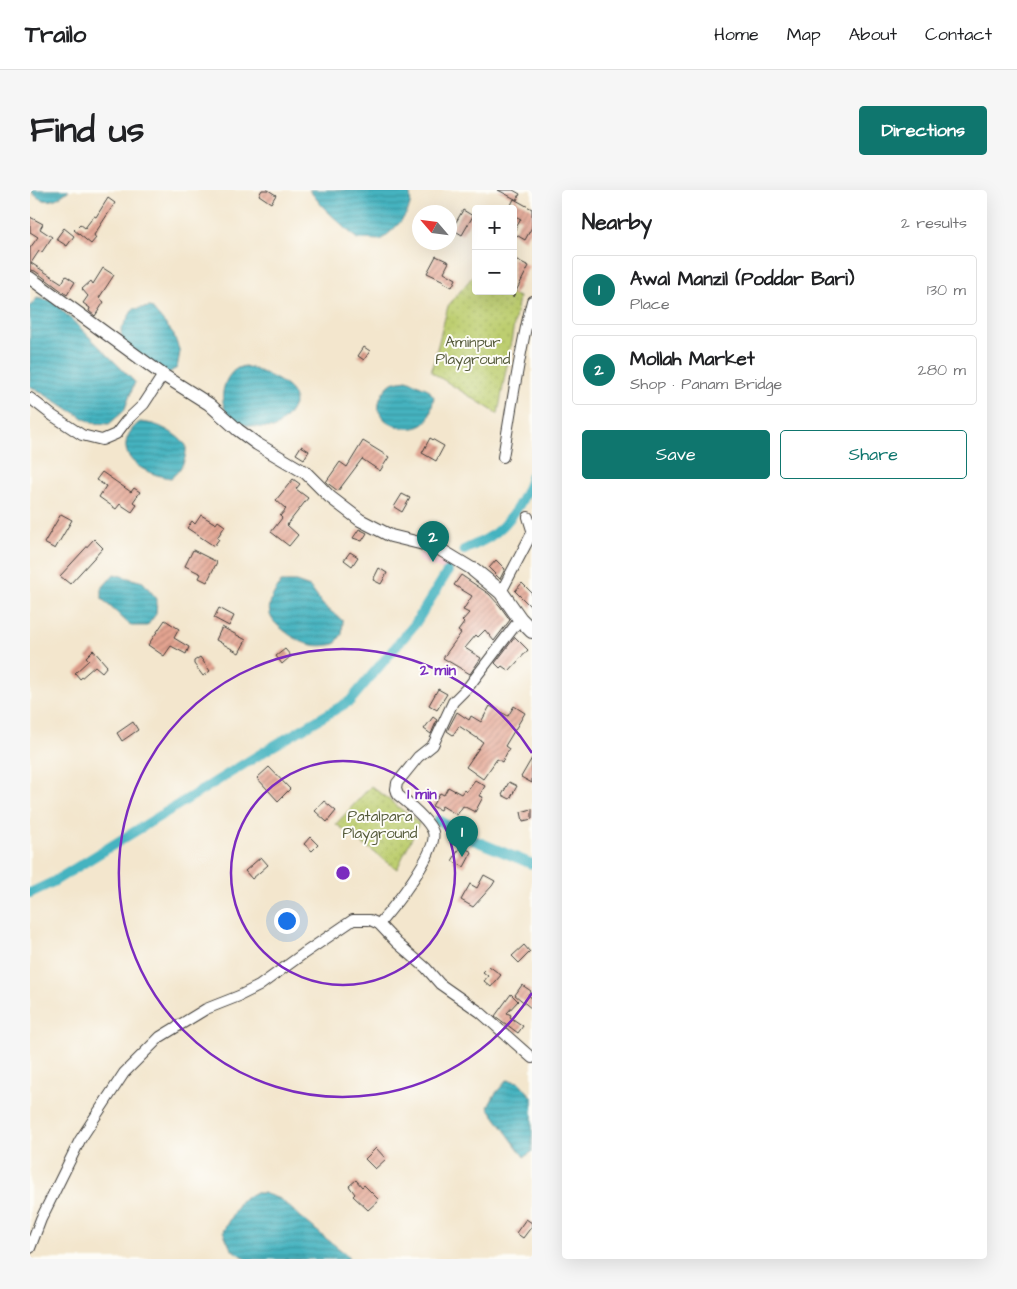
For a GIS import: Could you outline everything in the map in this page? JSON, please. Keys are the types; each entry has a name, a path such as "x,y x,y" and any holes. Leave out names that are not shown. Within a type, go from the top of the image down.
{"main road":[{"path":"474,570 501,592 520,619 532,631"}],"street":[{"path":"30,278 163,375 209,404 257,444 306,473 330,497 360,520 391,536 436,547 474,570"},
{"path":"503,457 522,342 532,301"},
{"path":"30,398 52,416 82,435 102,440 116,434 144,404 163,375"},
{"path":"501,592 532,532 528,517"},
{"path":"379,924 426,860 434,840 430,826 398,795 397,783 418,757 433,745 453,702 469,686 520,619"},
{"path":"30,1248 41,1219 80,1140 124,1073 160,1037 206,1009 259,986 353,920 370,920 379,924 397,943 426,968 440,984 480,1012 532,1058"}],"shaded area":[{"path":"420,552 449,564 446,572 417,560"}],"green space":[{"name":"Aminpur Playground","path":"472,277 472,295 514,295 519,297 498,414 431,372 448,306"},
{"name":"Patalpara Playground","path":"371,786 419,823 397,869 336,824"}],"water":[{"path":"30,190 69,190 54,199 44,200"},
{"path":"309,190 408,190 410,204 403,218 381,240 357,239 324,208"},
{"path":"37,298 53,301 135,382 124,411 109,424 92,423 30,386 30,306"},
{"path":"151,307 173,333 180,352 177,368 165,375 122,343 121,330 133,309"},
{"path":"245,366 275,378 294,394 295,400 290,412 275,428 253,427 243,424 233,419 227,413 223,397 227,380 237,368"},
{"path":"407,380 428,389 434,397 429,418 425,423 413,428 399,427 386,421 379,410 380,399 386,388 394,382"},
{"path":"140,422 153,424 165,429 186,445 186,455 183,463 171,478 145,470 131,459 127,452 126,443 129,434"},
{"path":"114,574 143,582 157,599 156,614 147,626 131,626 102,599 102,588"},
{"path":"281,582 296,582 310,587 323,605 343,621 342,634 335,644 320,646 307,644 294,638 275,623 269,610 272,597"},
{"path":"507,1080 519,1082 532,1097 532,1152 524,1157 488,1107 495,1094"},
{"path":"254,1193 263,1193 280,1199 346,1254 349,1259 246,1259 231,1249 223,1231 240,1201"}],"building":[{"path":"262,190 268,190 276,195 271,203 259,195"},
{"path":"498,190 513,190 520,194 517,200"},
{"path":"108,198 115,203 94,235 96,238 91,244 74,230 80,224 85,228 94,216 96,217"},
{"path":"514,199 532,209 532,227 525,240 517,235 517,226 521,219 517,217 517,205 511,205"},
{"path":"463,210 472,215 462,235 457,232 457,220"},
{"path":"30,217 43,224 40,229 52,237 42,252 39,251 31,263 62,283 66,276 75,282 67,295 35,271 30,270 30,248 38,237 30,232"},
{"path":"64,228 74,236 67,246 56,239"},
{"path":"436,256 449,262 444,272 456,279 452,287 427,273"},
{"path":"517,260 529,266 517,289"},
{"path":"103,268 114,275 99,298 104,302 95,316 89,311 90,308 83,303 88,296 82,289 91,281 93,284"},
{"path":"364,347 370,351 364,360 358,356"},
{"path":"430,438 444,446 436,461 422,453"},
{"path":"363,441 389,457 380,471 362,459 338,491 326,482 340,462 347,467"},
{"path":"301,446 309,451 304,459 296,454"},
{"path":"102,472 131,492 134,488 140,492 133,502 137,505 132,512 120,504 116,509 99,497 106,486 96,480"},
{"path":"293,479 300,484 296,489 308,498 287,525 298,535 289,546 271,532 282,518 280,516 286,509 276,500"},
{"path":"402,494 410,498 402,512 394,507"},
{"path":"61,514 72,520 55,549 44,543"},
{"path":"201,515 216,524 218,521 225,526 214,546 187,528 192,521 195,524"},
{"path":"359,529 367,533 362,541 353,538"},
{"path":"94,539 103,548 70,584 60,576"},
{"path":"193,550 217,562 207,582 199,578 201,574 185,566"},
{"path":"350,552 358,557 352,566 344,560"},
{"path":"496,560 505,569 500,579 489,568"},
{"path":"379,568 387,573 381,584 373,580"},
{"path":"461,575 489,594 510,620 494,641 485,630 478,637 476,635 465,648 481,658 470,674 443,658 461,633 458,631 464,623 462,621 469,613 463,610 472,596 454,585"},
{"path":"522,583 532,593 532,608 515,591"},
{"path":"219,608 234,616 229,626 214,618"},
{"path":"165,620 179,629 174,638 189,647 186,654 171,646 164,656 148,645"},
{"path":"222,627 246,640 239,653 216,640"},
{"path":"515,637 528,650 509,671 502,666 500,668 495,663"},
{"path":"285,649 291,656 282,664 276,656"},
{"path":"93,650 107,666 102,672 95,666 80,679 75,673 89,660 86,657"},
{"path":"200,657 210,671 203,676 194,664 194,661"},
{"path":"438,689 447,694 437,710 429,705"},
{"path":"490,706 508,716 514,706 525,713 505,746 509,749 502,762 497,759 483,779 466,767 483,742 459,726 453,735 447,731 457,712 469,720 471,716 481,722"},
{"path":"433,717 437,720 431,734 424,729"},
{"path":"133,722 138,730 122,741 117,733"},
{"path":"532,758 532,783 521,777"},
{"path":"269,767 290,789 278,801 257,778"},
{"path":"475,780 485,786 479,796 483,797 475,812 463,806 457,815 442,806 440,810 432,806 440,793 444,795 448,787 461,794 464,790 466,792"},
{"path":"509,782 517,786 510,799 502,795"},
{"path":"324,801 336,811 327,822 315,811"},
{"path":"532,809 532,819 523,821 521,812"},
{"path":"310,837 318,845 312,851 304,844"},
{"path":"461,846 472,852 464,867 452,861"},
{"path":"261,857 268,865 252,879 245,871"},
{"path":"484,875 495,881 473,907 461,900 470,884 477,888"},
{"path":"524,945 530,952 519,963 512,956"},
{"path":"489,966 501,975 491,987 484,981 488,976 483,972"},
{"path":"522,985 531,991 528,995 532,998 532,1009 515,995"},
{"path":"511,994 518,1001 507,1013 523,1026 518,1033 495,1016"},
{"path":"376,1148 386,1159 375,1169 365,1159"},
{"path":"356,1180 379,1200 368,1210 353,1196 355,1194 349,1186"},
{"path":"526,1219 532,1223 532,1226 523,1238 516,1233"}],"waterway":[{"path":"464,550 488,538 503,526 521,502 532,475"},
{"path":"30,893 53,882 350,701 415,624 448,571"},
{"path":"438,820 471,839 532,864"}],"place":[{"name":"Mollah Market","path":"433,562"},
{"name":"Awal Manzil (Poddar Bari)","path":"462,857"}]}
